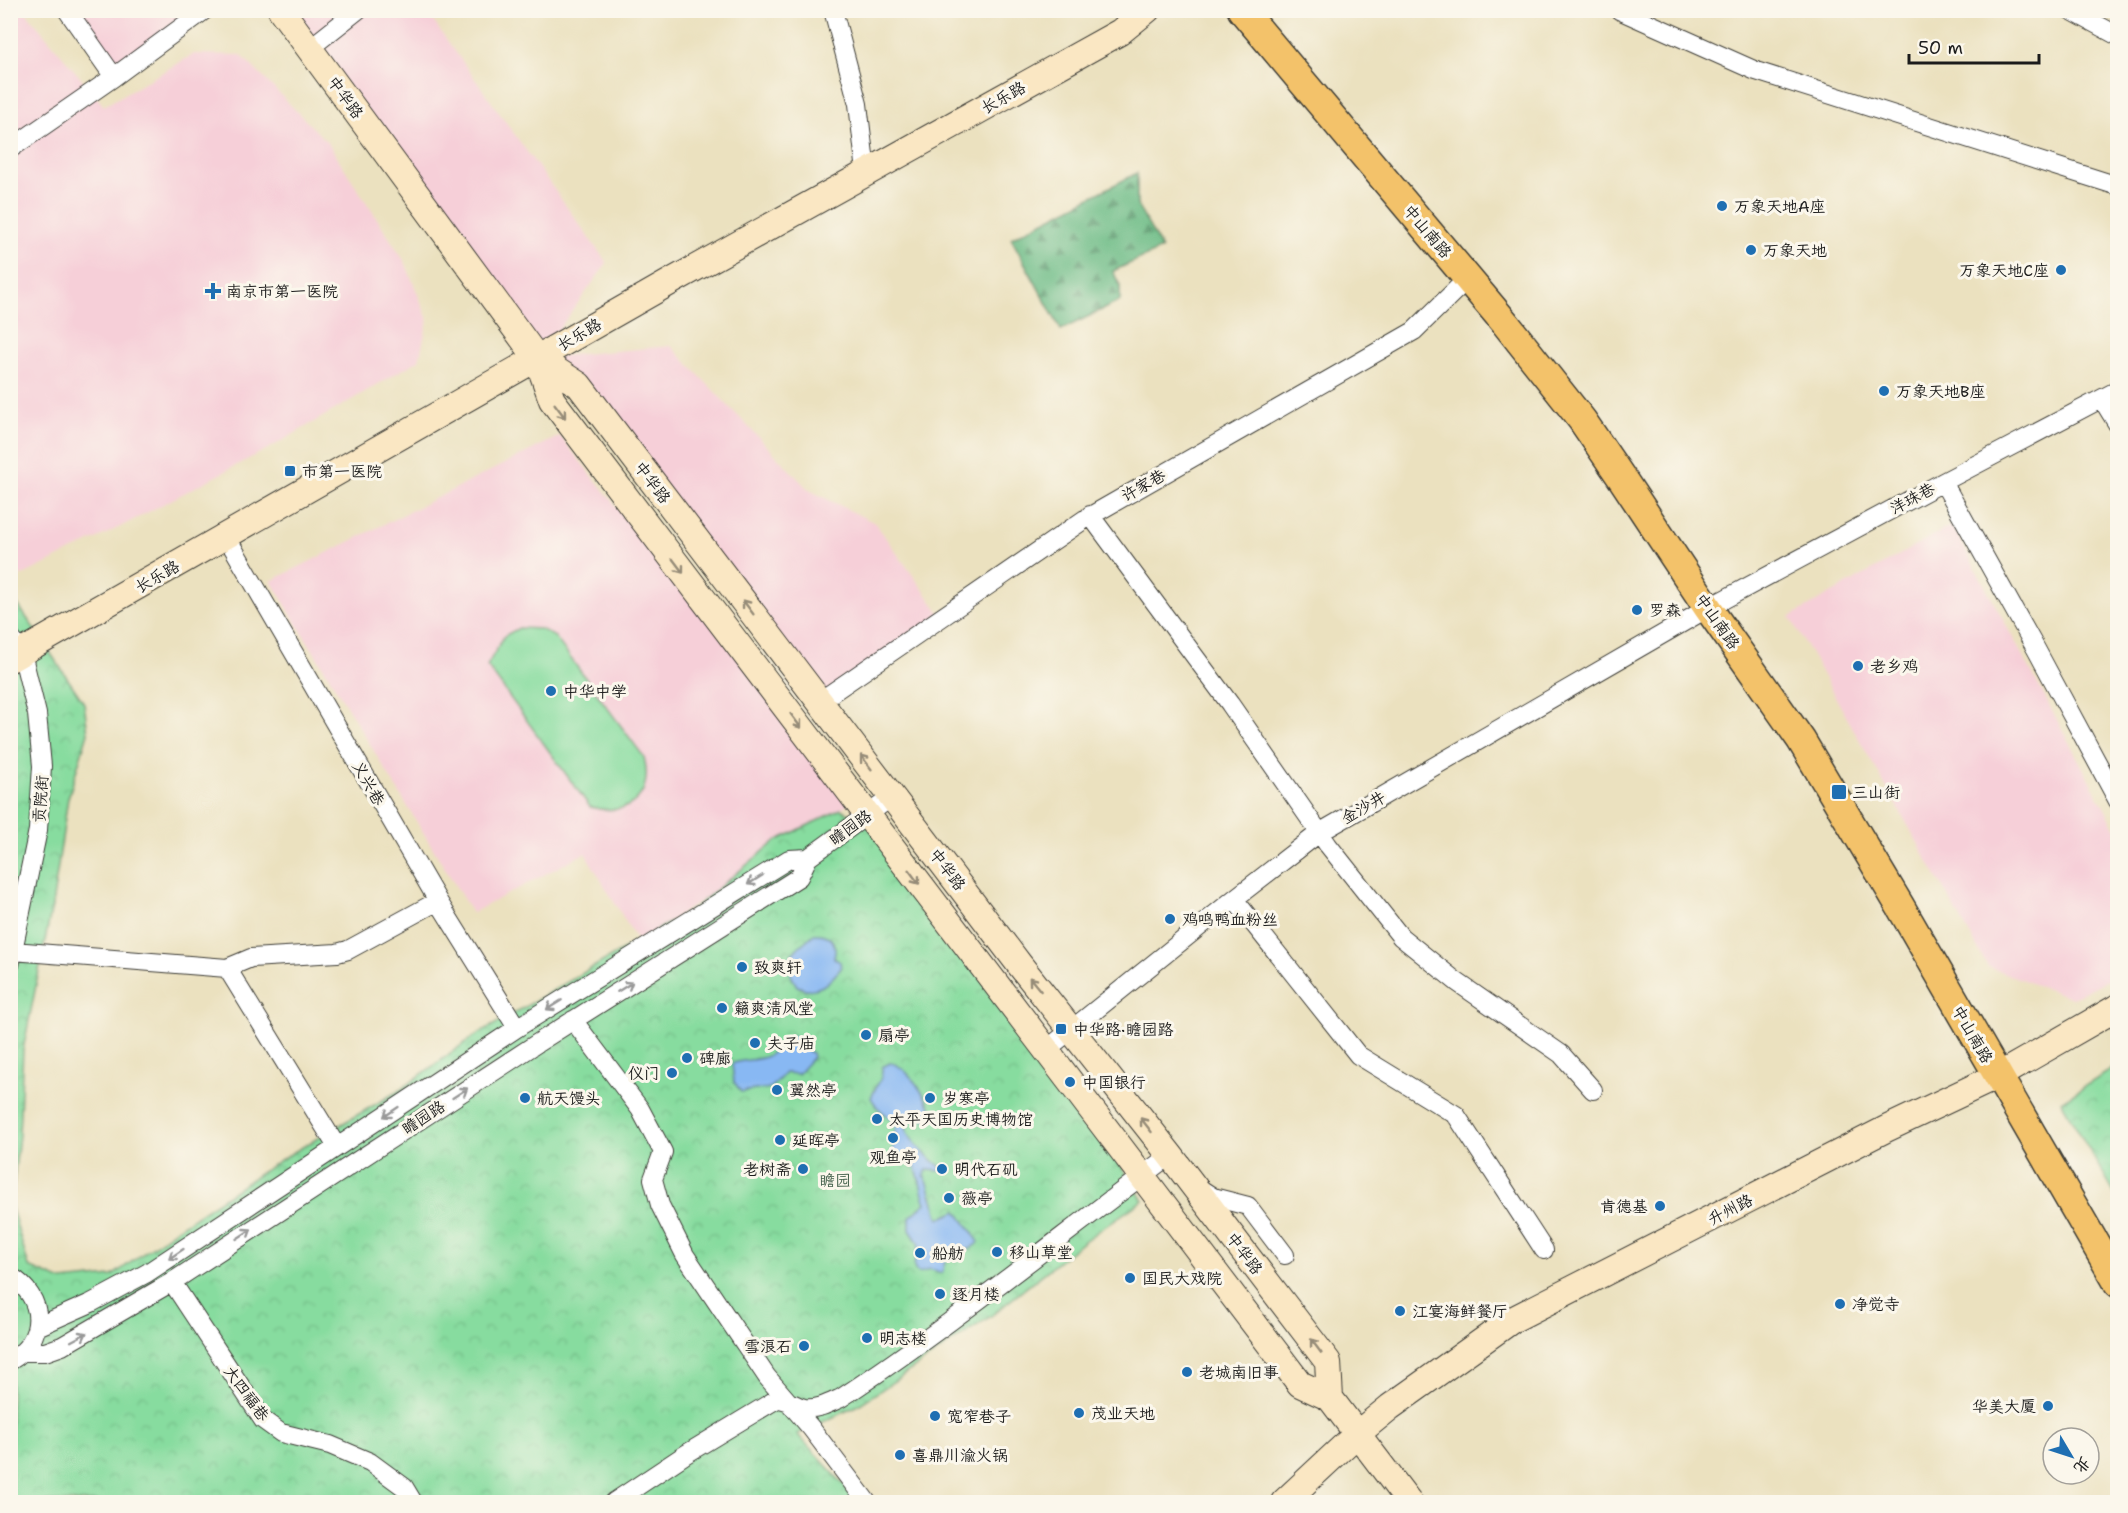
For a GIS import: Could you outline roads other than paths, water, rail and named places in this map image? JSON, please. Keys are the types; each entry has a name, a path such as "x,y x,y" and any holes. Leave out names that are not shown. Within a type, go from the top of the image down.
{"main road":[{"name":"中华路","path":"281,10 537,358 552,400 1300,1384 1330,1398 1409,1503"},
{"name":"长乐路","path":"14,650 226,536 866,172 1120,32 1147,10"},
{"name":"中山南路","path":"1242,10 1468,278 1582,420 1708,608 1801,740 2118,1283"},
{"name":"中华路","path":"537,358 579,385 1019,964 1170,1155 1328,1362 1330,1398"},
{"name":"升州路","path":"1284,1503 1357,1434 1405,1396 1512,1320 1888,1128 1998,1076 2118,1007"}],"street":[{"path":"67,10 114,77"},
{"path":"10,148 114,77 206,10"},
{"path":"310,48 358,10"},
{"path":"833,10 858,104 866,172"},
{"path":"1619,10 1756,71 2118,186"},
{"path":"2070,10 2118,36"},
{"name":"许家巷","path":"820,701 1090,515 1414,331 1468,278"},
{"path":"2110,394 2118,425"},
{"name":"洋珠巷","path":"1708,608 2110,394"},
{"path":"1943,482 2118,801"},
{"path":"1090,515 1230,704 1319,833 1401,937 1457,982 1561,1054 1593,1090"},
{"name":"义兴巷","path":"226,536 438,901 520,1026 517,1034 520,1041 526,1046 536,1044"},
{"name":"金沙井","path":"1046,1050 1319,833 1708,608"},
{"name":"贡院街","path":"12,958 38,830 42,766 37,714 14,650"},
{"name":"瞻园路","path":"17,1356 45,1352 62,1346 172,1282 509,1061 800,877 808,858 892,796"},
{"name":"瞻园路","path":"37,1327 91,1303 147,1273 520,1026 789,859 808,858"},
{"path":"1234,899 1358,1055 1456,1116 1544,1250"},
{"path":"12,958 227,968 252,958 337,953 348,950 438,901"},
{"path":"227,968 337,1147"},
{"path":"573,1020 640,1109 663,1152 653,1179 660,1205 685,1255 767,1377 811,1428 867,1503"},
{"path":"497,1041 506,1041 512,1046 514,1056 509,1061"},
{"path":"614,1503 686,1454 777,1399 785,1399 804,1408 820,1407 841,1398 973,1305 1170,1155"},
{"path":"1192,1184 1213,1197 1248,1206 1285,1255"},
{"path":"10,1276 21,1283 32,1295 37,1310 37,1327 33,1340 17,1356"},
{"name":"大四福巷","path":"172,1282 263,1420 281,1433 330,1445 370,1462 404,1487 413,1503"}],"water":[{"path":"814,934 824,935 834,943 834,958 840,962 842,967 827,983 811,990 797,986 789,969 789,962 795,951"},
{"path":"792,1036 797,1037 798,1045 812,1053 813,1057 798,1074 785,1073 771,1088 741,1092 734,1082 732,1064 765,1057"},
{"path":"890,1063 897,1065 910,1076 934,1116 926,1120 911,1114 911,1123 906,1128 908,1135 925,1154 942,1168 941,1171 927,1170 924,1176 939,1219 957,1211 979,1242 970,1249 951,1250 942,1273 930,1269 919,1273 915,1270 919,1244 910,1230 910,1217 926,1203 913,1164 892,1153 896,1124 877,1107 871,1098 880,1080 882,1067"}],"place":[{"name":"万象天地A座","path":"1722,206"},
{"name":"万象天地","path":"1751,250"},
{"name":"万象天地C座","path":"2061,270"},
{"name":"南京市第一医院","path":"213,291"},
{"name":"万象天地B座","path":"1884,391"},
{"name":"市第一医院","path":"290,471"},
{"name":"罗森","path":"1637,610"},
{"name":"老乡鸡","path":"1858,666"},
{"name":"中华中学","path":"551,691"},
{"name":"三山街","path":"1839,792"},
{"name":"鸡鸣鸭血粉丝","path":"1170,919"},
{"name":"致爽轩","path":"742,967"},
{"name":"籁爽清风堂","path":"722,1008"},
{"name":"中华路·瞻园路","path":"1061,1029"},
{"name":"扇亭","path":"866,1035"},
{"name":"夫子庙","path":"755,1043"},
{"name":"碑廊","path":"687,1058"},
{"name":"仪门","path":"672,1073"},
{"name":"中国银行","path":"1070,1082"},
{"name":"翼然亭","path":"777,1090"},
{"name":"航天馒头","path":"525,1098"},
{"name":"岁寒亭","path":"930,1098"},
{"name":"太平天国历史博物馆","path":"877,1119"},
{"name":"观鱼亭","path":"893,1138"},
{"name":"延晖亭","path":"780,1140"},
{"name":"老树斋","path":"803,1169"},
{"name":"明代石矶","path":"942,1169"},
{"name":"薇亭","path":"949,1198"},
{"name":"肯德基","path":"1660,1206"},
{"name":"移山草堂","path":"997,1252"},
{"name":"船舫","path":"920,1253"},
{"name":"国民大戏院","path":"1130,1278"},
{"name":"逐月楼","path":"940,1294"},
{"name":"净觉寺","path":"1840,1304"},
{"name":"江宴海鲜餐厅","path":"1400,1311"},
{"name":"明志楼","path":"867,1338"},
{"name":"雪浪石","path":"804,1346"},
{"name":"老城南旧事","path":"1187,1372"},
{"name":"华美大厦","path":"2048,1406"},
{"name":"茂业天地","path":"1079,1413"},
{"name":"宽窄巷子","path":"935,1416"},
{"name":"喜鼎川渝火锅","path":"900,1455"}],"park label":[{"name":"瞻园","path":"835,1180"}]}
